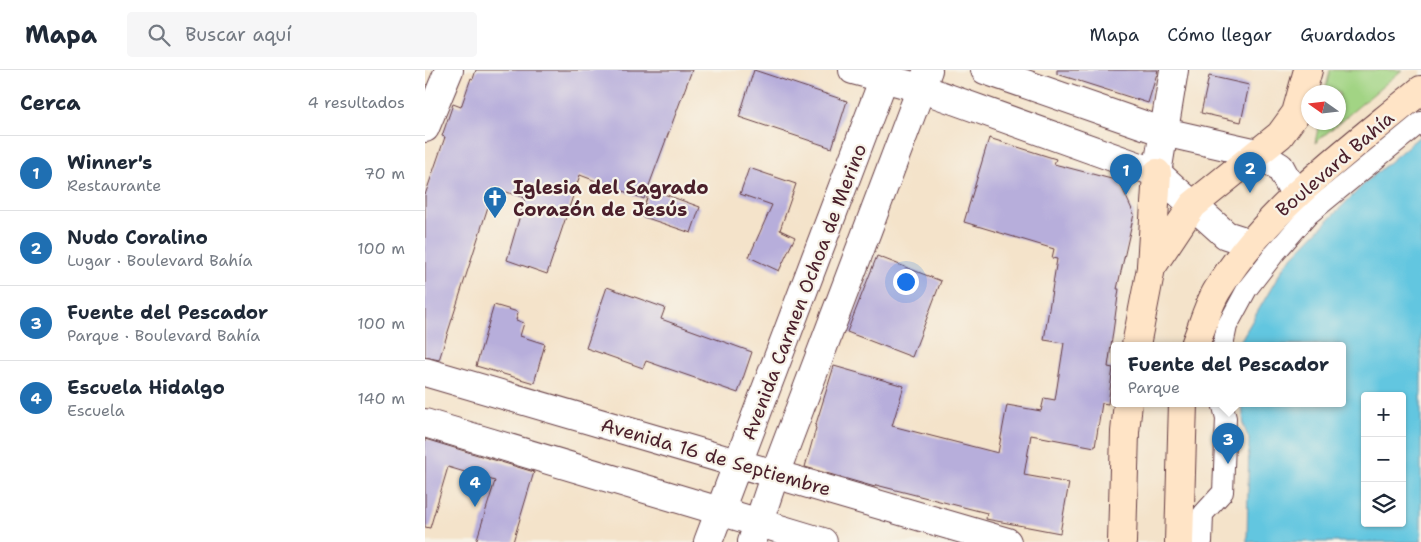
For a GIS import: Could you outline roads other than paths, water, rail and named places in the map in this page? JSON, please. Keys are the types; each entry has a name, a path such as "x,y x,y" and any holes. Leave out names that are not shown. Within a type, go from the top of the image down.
{"main road":[{"path":"1151,268 1193,205 1279,135 1295,113 1308,70"},
{"name":"Boulevard Bahía","path":"1196,342 1217,290 1251,242 1295,195 1421,90"},
{"path":"1137,342 1151,268 1157,173"},
{"path":"1122,542 1125,432 1128,407"},
{"path":"1179,542 1183,407"}],"street":[{"path":"425,128 449,70"},
{"path":"853,70 924,79 1157,173 1225,234 1251,242"},
{"path":"985,70 1164,132 1257,153 1280,167 1295,195"},
{"path":"1157,173 1174,70"},
{"name":"Avenida Carmen Ochoa de Merino","path":"708,542 886,75"},
{"name":"Avenida Carmen Ochoa de Merino","path":"756,532 775,474 924,79"},
{"path":"1224,342 1227,326 1247,289 1280,246 1309,214 1421,122"},
{"name":"Avenida 16 de Septiembre","path":"425,372 1007,542"},
{"path":"1202,542 1203,514 1223,492 1227,418 1223,407"},
{"path":"425,423 720,512 756,532 823,542"}],"water":[{"path":"1421,135 1421,542 1247,542 1249,439 1244,427 1242,407 1346,407 1346,342 1240,342 1286,263 1366,182"}],"place":[{"name":"Nudo Coralino","path":"1250,193"},
{"name":"Winner's","path":"1126,195"},
{"name":"Iglesia del Sagrado Corazón de Jesús","path":"495,219"},
{"name":"Fuente del Pescador","path":"1228,464"},
{"name":"Escuela Hidalgo","path":"475,507"}]}
